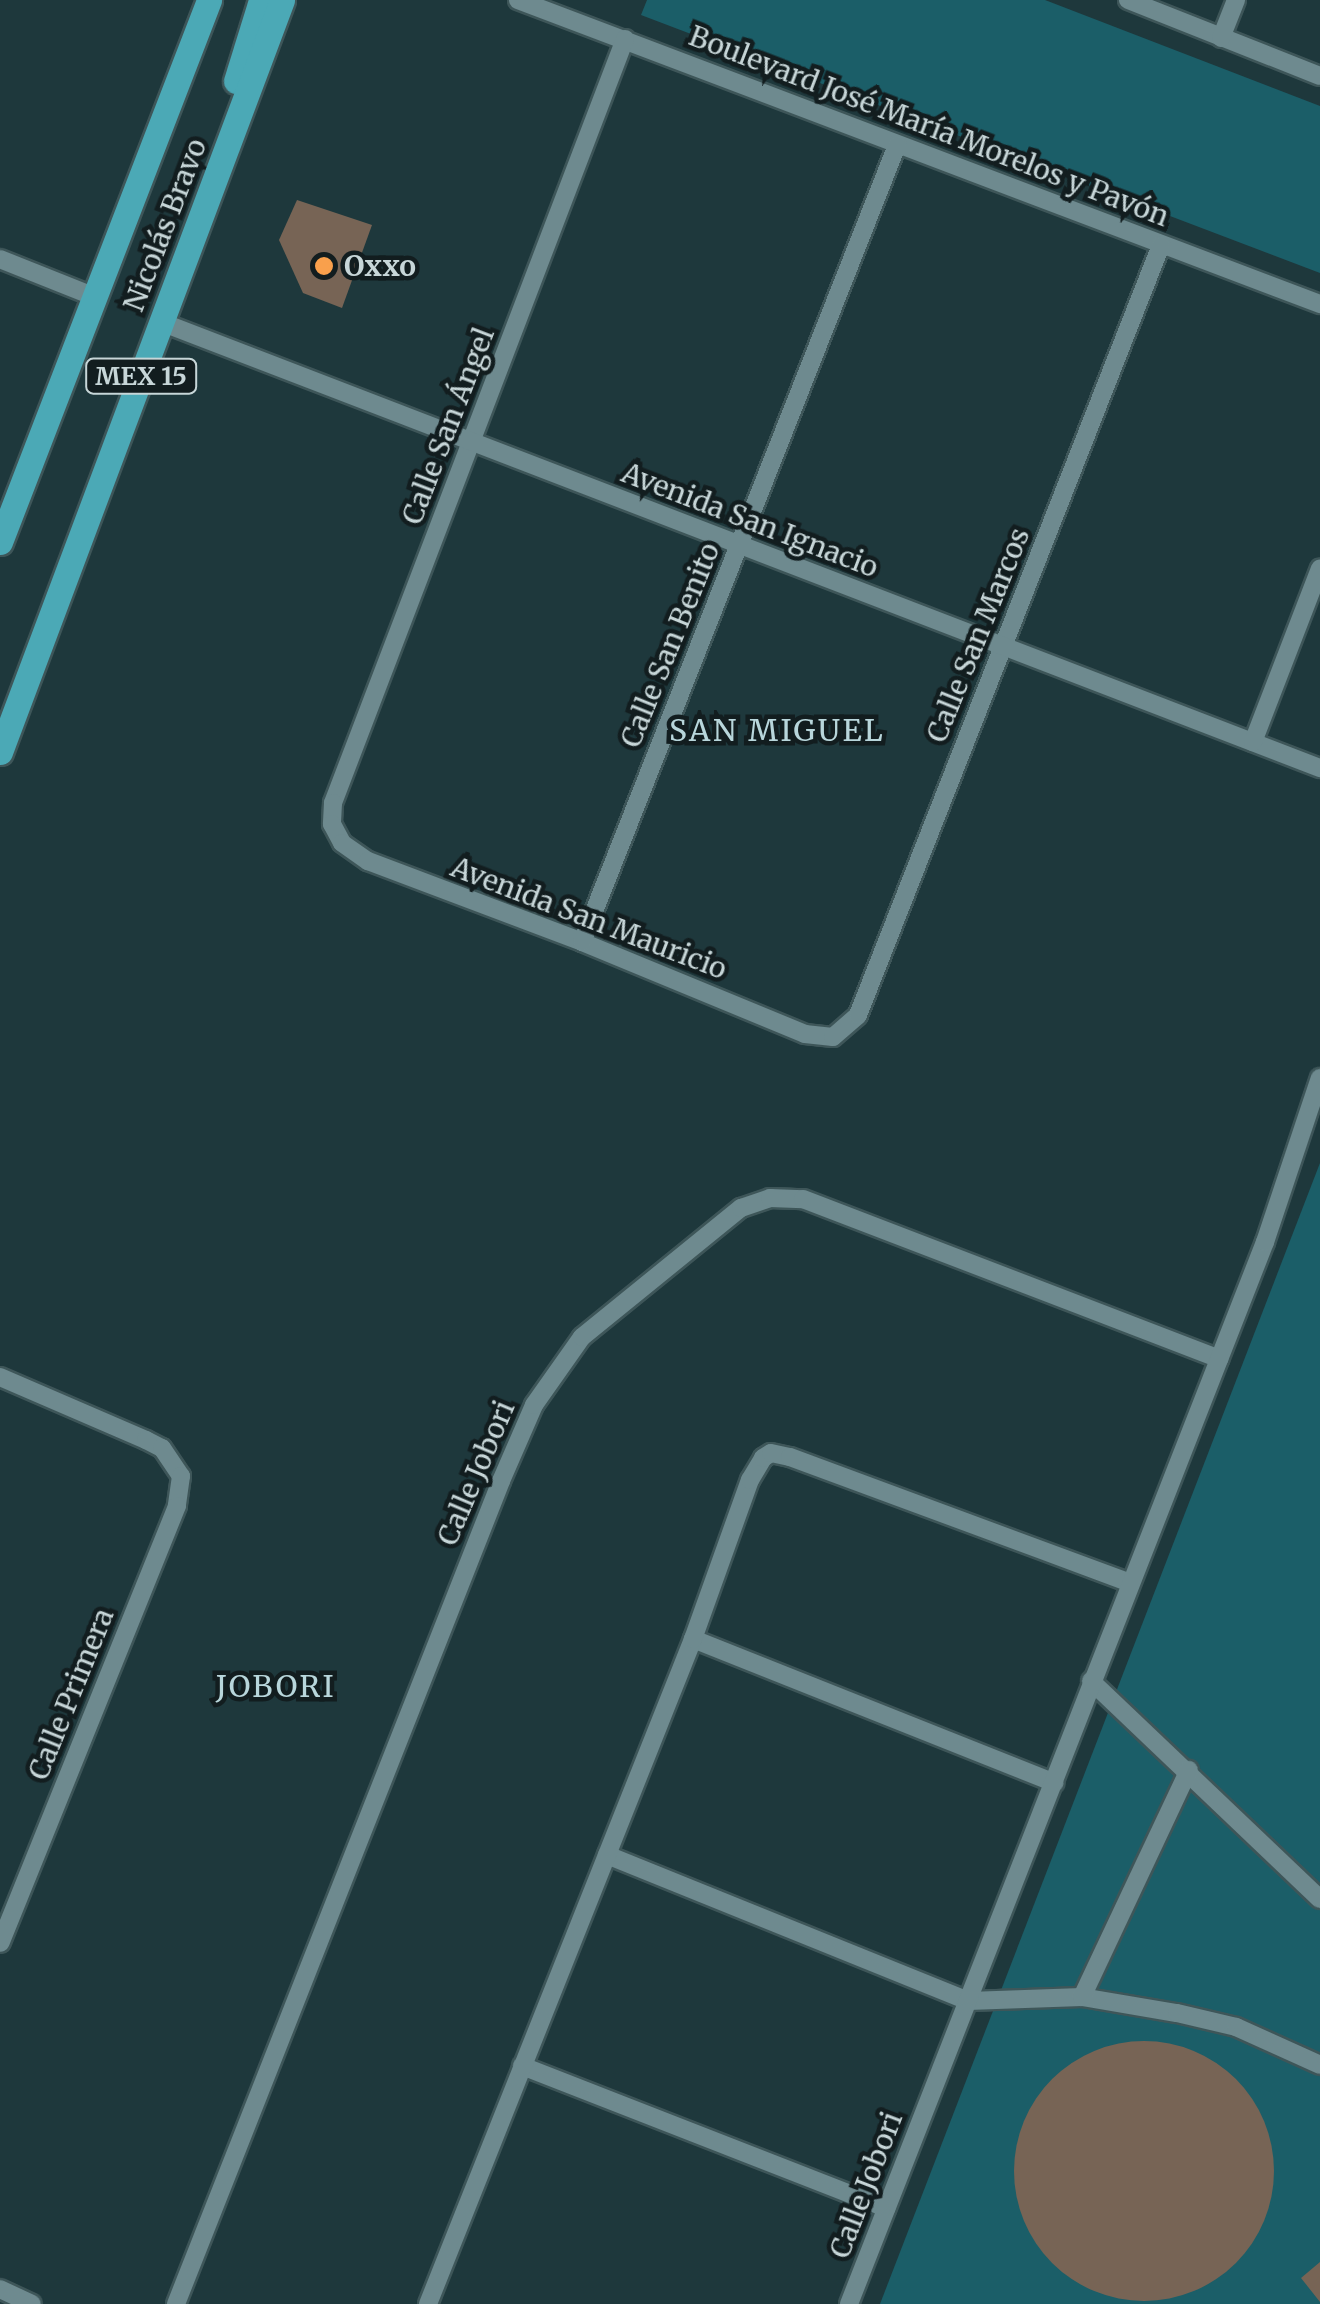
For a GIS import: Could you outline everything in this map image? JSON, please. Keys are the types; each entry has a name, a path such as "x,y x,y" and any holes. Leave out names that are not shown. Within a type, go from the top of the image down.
{"main road":[{"name":"MEX 15","path":"0,542 208,0"},
{"path":"199,222 261,0"},
{"name":"Nicolás Bravo","path":"0,752 282,0"}],"street":[{"name":"Boulevard José María Morelos y Pavón","path":"518,0 1320,304"},
{"path":"1128,0 1320,76"},
{"path":"1221,38 1236,0"},
{"name":"Calle San Ángel","path":"335,833 333,803 625,40"},
{"name":"Calle San Benito","path":"582,942 896,145"},
{"name":"Calle San Marcos","path":"833,1036 858,1016 1161,245"},
{"path":"0,258 95,297"},
{"name":"Avenida San Ignacio","path":"161,322 1320,768"},
{"path":"1253,742 1320,568"},
{"name":"Avenida San Mauricio","path":"335,833 368,862 582,942 805,1034 833,1036"},
{"name":"Calle Jobori","path":"849,2304 1265,1242 1320,1078"},
{"name":"Calle Jobori","path":"176,2304 501,1481 534,1405 582,1337 741,1208 770,1198 803,1199 1219,1359"},
{"name":"Calle Primera","path":"0,1377 146,1440 174,1463 181,1476 177,1506 0,1944"},
{"path":"428,2304 693,1639 750,1480 770,1453 1130,1583"},
{"path":"693,1639 1054,1784"},
{"path":"1091,1681 1189,1770 1320,1899"},
{"path":"1082,1997 1189,1770"},
{"path":"607,1855 968,2001 1082,1997 1236,2027 1320,2065"},
{"path":"522,2066 886,2208"},
{"path":"0,2290 32,2304"}],"shaded area":[{"path":"647,0 1045,0 1320,106 1320,273 641,15"},
{"path":"1320,1163 1320,2304 880,2304"}],"building":[{"name":"Oxxo","path":"297,200 372,225 342,308 303,293 279,240"},
{"path":"1144,2041 1194,2051 1236,2079 1264,2121 1274,2171 1264,2221 1236,2263 1194,2291 1144,2301 1094,2291 1052,2263 1024,2221 1014,2171 1024,2121 1052,2079 1094,2051"},
{"path":"1320,2262 1320,2302 1301,2278"}],"place":[{"name":"Oxxo","path":"324,266"}],"district":[{"name":"SAN MIGUEL","path":"777,730"},
{"name":"JOBORI","path":"276,1686"}]}
